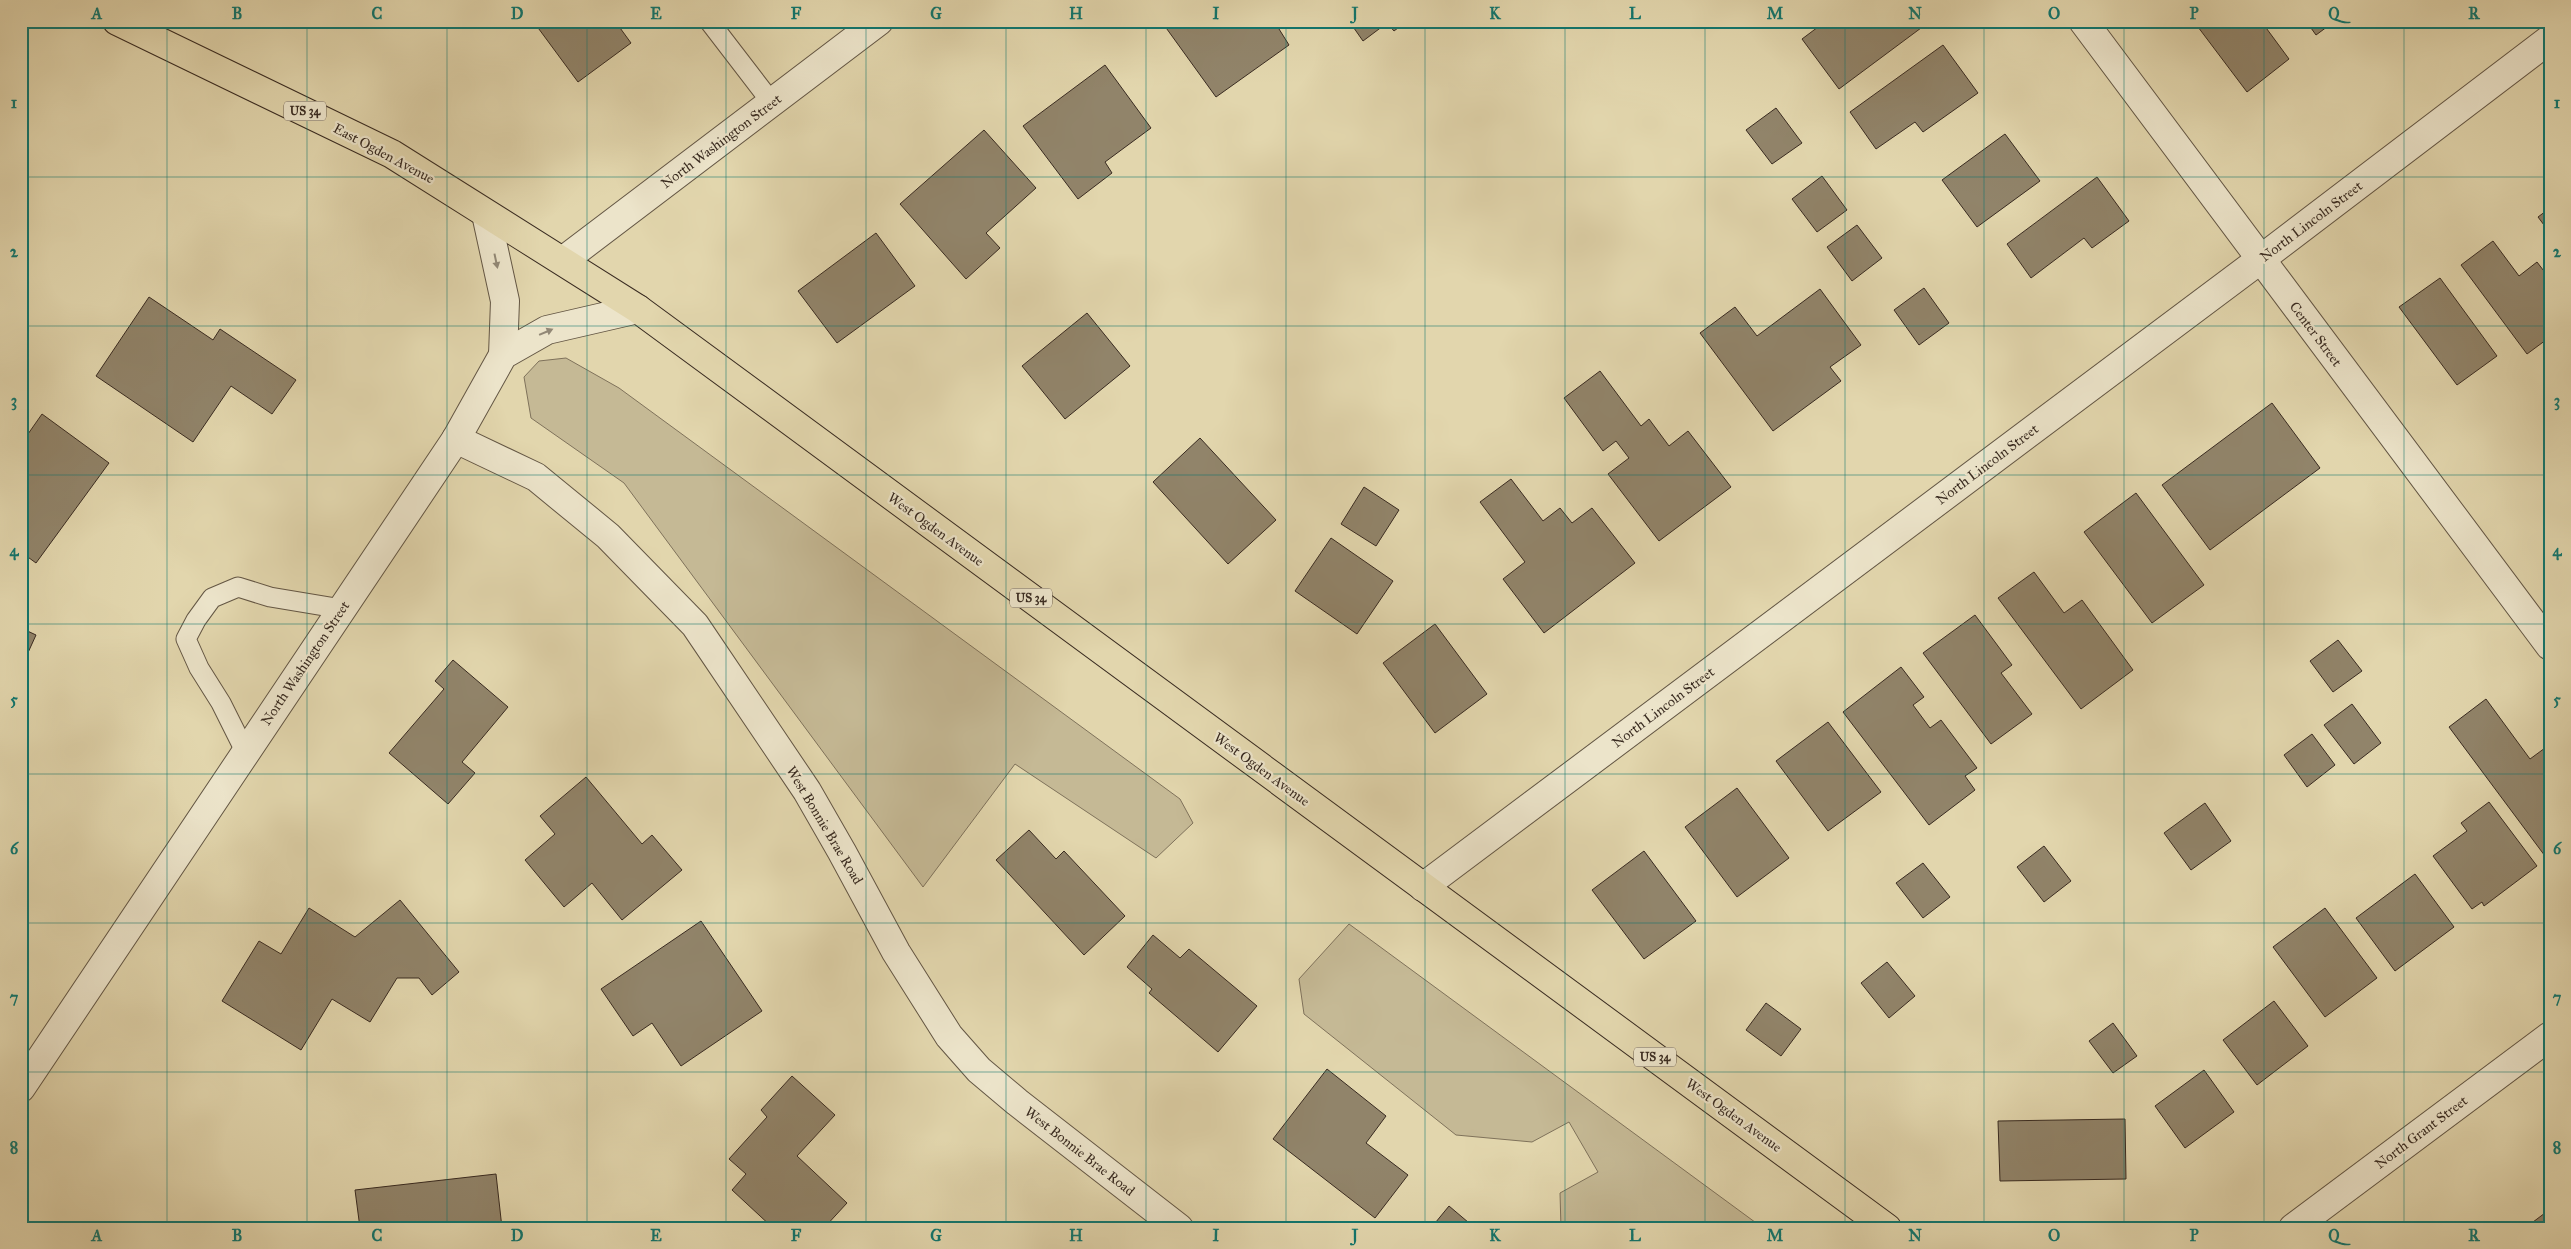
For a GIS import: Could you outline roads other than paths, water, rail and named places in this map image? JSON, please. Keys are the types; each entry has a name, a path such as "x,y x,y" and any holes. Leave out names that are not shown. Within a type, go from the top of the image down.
{"main road":[{"name":"East Ogden Avenue","path":"117,21 392,154 486,214 564,260 638,309"},
{"name":"West Ogden Avenue","path":"638,309 1887,1228"}],"street":[{"name":"North Washington Street","path":"564,260 878,21"},
{"name":"Center Street","path":"2083,21 2550,646"},
{"name":"North Lincoln Street","path":"1423,887 2261,259 2550,39"},
{"path":"486,214 505,301 503,355"},
{"path":"503,355 547,330 638,309"},
{"name":"North Washington Street","path":"21,1088 456,439 503,355"},
{"name":"West Bonnie Brae Road","path":"456,439 536,477 608,536 696,625 807,791 896,952 949,1036 979,1070 1017,1102 1179,1228"},
{"name":"North Grant Street","path":"2293,1228 2550,1036"}],"lane":[{"path":"709,21 772,103"},
{"path":"246,752 221,703 198,668 186,639 196,620 212,598 238,587 270,597 342,609"}]}
